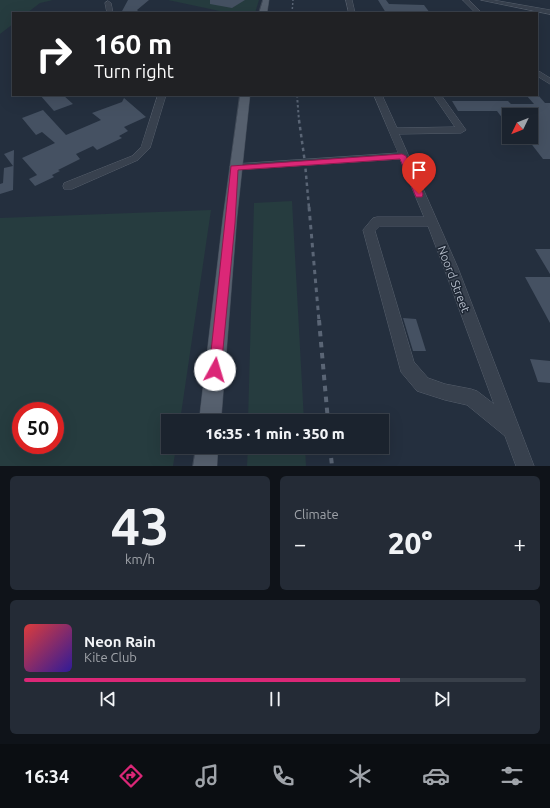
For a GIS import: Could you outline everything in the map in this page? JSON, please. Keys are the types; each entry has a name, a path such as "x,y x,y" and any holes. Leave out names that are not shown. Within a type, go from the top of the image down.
{"main road":[{"path":"263,12 266,0"},
{"path":"211,414 230,223 234,167 245,96"},
{"path":"205,466 206,454"}],"street":[{"path":"349,0 352,12"},
{"path":"466,0 478,12"},
{"path":"484,0 550,12"},
{"path":"532,8 536,5 536,2"},
{"path":"108,3 110,12"},
{"path":"538,73 550,82"},
{"path":"68,186 135,158 145,148 162,96"},
{"name":"Noord Street","path":"378,96 402,156 451,268 525,466"},
{"path":"392,131 461,130 438,96"},
{"path":"234,167 402,156"},
{"path":"431,222 377,221 369,230 407,366 423,385 445,392 471,397 511,430"}],"green space":[{"path":"0,0 53,0 40,3 28,12 12,12 12,25 0,34"},
{"path":"168,0 259,0 255,12 224,12"},
{"path":"292,201 304,414 248,414 254,203"},
{"path":"211,210 181,414 161,414 161,454 175,454 173,466 0,466 0,218"},
{"path":"248,454 305,454 306,466 247,466"}],"building":[{"path":"128,0 149,0 137,10 139,12 122,12"},
{"path":"210,0 245,0 232,8 210,4"},
{"path":"378,0 386,0 389,4 424,5 429,12 385,12"},
{"path":"538,95 545,103 550,103 550,159 543,159 531,144 538,144 538,108 502,108 502,118 497,111 458,111 452,101 508,101 511,104 534,104 527,96"},
{"path":"41,96 64,96 73,104 54,111"},
{"path":"124,98 146,117 124,127 128,131 119,136 122,138 97,150 93,146 76,154 80,159 58,170 60,171 52,175 54,177 35,186 29,179 37,175 22,158 55,143 42,132 36,135 22,118 43,110 66,135 101,120 92,113 122,102"},
{"path":"14,150 13,190 0,194 0,184 3,183 4,168 13,166 4,154"},
{"path":"535,249 550,249 550,274"},
{"path":"525,277 550,277 550,323"},
{"path":"403,318 416,319 426,351 413,351"},
{"path":"530,359 550,361 550,383 538,382"}],"railway":[{"path":"292,12 293,0"},
{"path":"297,96 299,121"},
{"path":"299,120 309,208"},
{"path":"309,207 319,321"},
{"path":"319,320 327,414"},
{"path":"331,454 332,466"}],"route":[{"path":"215,370 230,223 234,167 305,164 402,156 419,194"}]}
